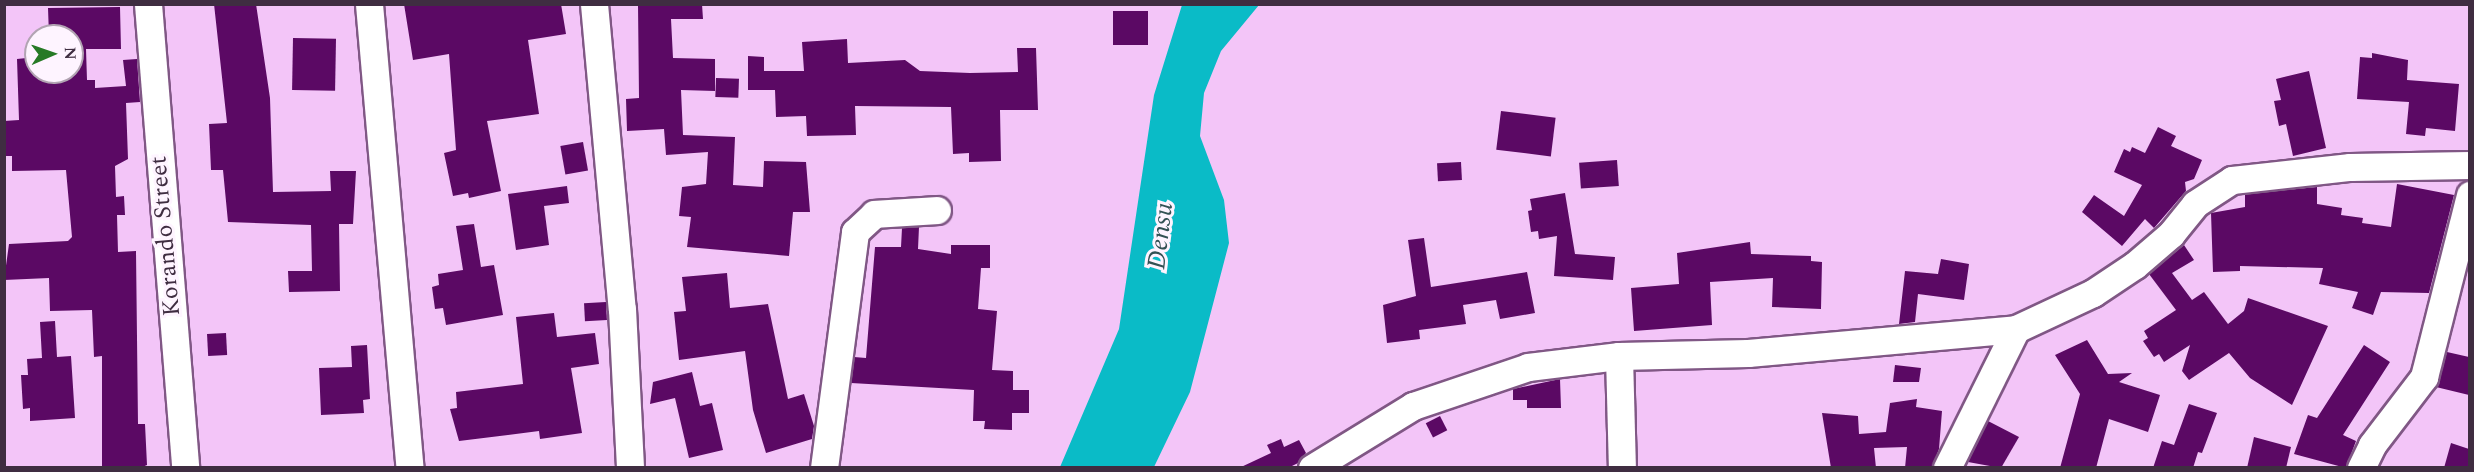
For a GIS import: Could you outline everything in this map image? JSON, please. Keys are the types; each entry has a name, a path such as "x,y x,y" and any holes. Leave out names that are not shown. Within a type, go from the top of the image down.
{"street":[{"name":"Korando Street","path":"148,4 185,468"},
{"path":"369,4 410,468"},
{"path":"594,4 622,309 630,468"},
{"path":"1312,468 1413,406 1528,367 1618,356 1748,353 2016,329 2094,293 2135,265 2171,234 2195,204 2232,180 2350,167 2469,165"},
{"path":"2361,468 2372,445 2424,376 2469,195"},
{"path":"824,468 855,232 874,214 937,210"},
{"path":"1947,468 2016,329"},
{"path":"1618,356 1622,468"}],"water":[{"name":"Densu","path":"1182,5 1259,5 1221,51 1204,93 1200,136 1224,200 1229,243 1190,392 1154,467 1060,467 1119,329 1154,95"}],"building":[{"path":"214,4 256,4 270,98 273,192 331,191 330,171 356,171 353,224 339,224 340,291 289,292 288,271 312,271 311,225 228,222 223,170 211,170 209,124 227,123"},
{"path":"404,4 561,4 566,34 528,40 539,114 487,121 501,191 469,198 468,193 453,196 444,153 456,150 449,54 413,60"},
{"path":"702,4 703,19 671,19 673,58 715,59 715,91 681,90 683,135 735,137 733,185 763,187 764,161 806,162 810,212 793,212 789,256 687,247 691,217 679,216 682,187 706,184 708,152 666,155 664,129 627,131 626,99 639,98 638,5"},
{"path":"120,7 121,49 86,49 87,80 95,80 95,88 126,86 123,60 137,59 140,102 126,103 128,159 115,166 116,197 124,196 125,215 117,215 118,252 136,251 138,424 145,424 147,465 140,468 102,468 102,356 94,357 92,310 50,311 49,278 4,280 9,244 68,241 72,237 66,170 12,171 12,156 5,156 4,121 19,120 17,59 24,58 24,84 84,84 84,24 49,24 48,8"},
{"path":"1113,11 1148,11 1148,45 1113,45"},
{"path":"293,38 336,39 335,91 292,90"},
{"path":"847,39 848,63 905,60 920,71 1018,72 1017,48 1036,48 1038,110 1000,110 1001,161 969,162 969,153 953,154 951,107 855,106 856,135 807,136 806,116 776,117 775,90 748,90 748,56 764,57 764,71 804,71 802,42"},
{"path":"2372,53 2408,60 2407,80 2459,84 2455,131 2426,128 2425,136 2406,134 2409,102 2357,99 2360,57 2372,58"},
{"path":"2309,71 2326,148 2293,156 2286,124 2279,126 2274,101 2281,100 2276,79"},
{"path":"716,78 739,79 738,98 715,97"},
{"path":"1501,111 1556,118 1551,156 1496,150"},
{"path":"2158,127 2176,136 2171,146 2202,160 2194,179 2185,182 2186,191 2154,228 2145,219 2122,246 2082,212 2094,195 2124,216 2142,185 2114,172 2124,149 2130,152 2132,147 2145,153"},
{"path":"583,142 588,171 565,175 560,146"},
{"path":"1617,160 1619,186 1581,189 1579,163"},
{"path":"1461,162 1462,180 1438,181 1437,163"},
{"path":"2397,184 2454,195 2429,293 2381,292 2373,315 2352,308 2358,292 2319,284 2323,268 2240,266 2240,271 2213,272 2211,213 2245,207 2245,194 2317,187 2317,204 2342,208 2341,215 2363,218 2362,223 2391,227"},
{"path":"567,186 569,203 544,206 549,245 516,250 508,194"},
{"path":"1565,193 1575,254 1615,257 1613,280 1554,276 1557,236 1539,239 1538,231 1531,232 1528,211 1532,210 1530,199"},
{"path":"474,224 481,267 494,265 503,315 446,325 443,308 435,309 432,287 439,285 438,274 463,270 456,226"},
{"path":"919,227 918,249 951,254 951,245 990,245 990,268 981,268 978,309 997,311 992,370 1013,371 1013,390 1029,390 1029,413 1012,413 1012,430 984,429 985,421 973,421 974,390 851,383 854,357 866,358 875,247 901,247 902,228"},
{"path":"1424,238 1431,287 1527,272 1535,313 1500,319 1496,300 1463,305 1466,324 1419,330 1420,339 1387,343 1383,305 1416,296 1408,240"},
{"path":"1750,242 1751,254 1811,256 1811,261 1822,262 1821,309 1772,307 1773,278 1710,282 1712,325 1634,331 1631,288 1679,284 1677,253"},
{"path":"2184,245 2194,260 2172,273 2192,300 2204,292 2228,324 2244,311 2248,298 2328,326 2292,405 2250,378 2229,353 2189,380 2182,371 2190,345 2164,362 2159,354 2154,357 2143,341 2148,338 2144,331 2176,310 2149,274"},
{"path":"1941,259 1969,264 1964,300 1918,294 1915,322 1899,324 1905,271 1938,274"},
{"path":"727,273 730,308 768,304 788,399 804,394 814,426 812,439 766,453 753,410 745,351 679,360 674,312 686,311 682,277"},
{"path":"606,302 607,320 585,321 584,303"},
{"path":"554,313 557,337 595,333 599,364 571,368 582,433 540,439 539,431 459,441 450,409 457,408 456,392 523,384 516,317"},
{"path":"55,321 57,357 71,356 75,418 30,421 30,408 23,409 21,375 28,375 27,359 42,358 40,322"},
{"path":"226,333 227,355 208,356 207,334"},
{"path":"2087,340 2108,374 2132,373 2119,382 2160,395 2148,432 2109,419 2096,468 2060,468 2080,394 2055,355"},
{"path":"367,345 370,399 363,400 364,413 321,415 319,368 352,367 351,346"},
{"path":"2364,345 2390,362 2343,435 2356,441 2346,468 2294,454 2308,415 2317,418"},
{"path":"2447,352 2469,357 2469,395 2436,387"},
{"path":"1895,365 1921,368 1919,382 1893,382"},
{"path":"692,372 700,406 712,403 723,450 689,458 675,398 650,404 653,382"},
{"path":"1560,379 1561,408 1527,408 1527,400 1513,400 1513,389"},
{"path":"1917,399 1916,407 1942,411 1939,449 1932,468 1905,468 1907,447 1874,448 1876,468 1831,468 1822,413 1858,416 1859,434 1886,432 1890,403"},
{"path":"2189,404 2217,413 2202,453 2198,452 2193,468 2153,468 2162,441 2174,445"},
{"path":"1440,416 1447,430 1433,438 1426,423"},
{"path":"1988,421 2019,437 2001,468 1968,462"},
{"path":"2254,437 2291,447 2286,468 2247,468"},
{"path":"1281,439 1284,447 1299,440 1306,453 1298,463 1288,468 1239,468 1271,453 1267,445"},
{"path":"2451,443 2469,449 2469,468 2444,468"}]}
